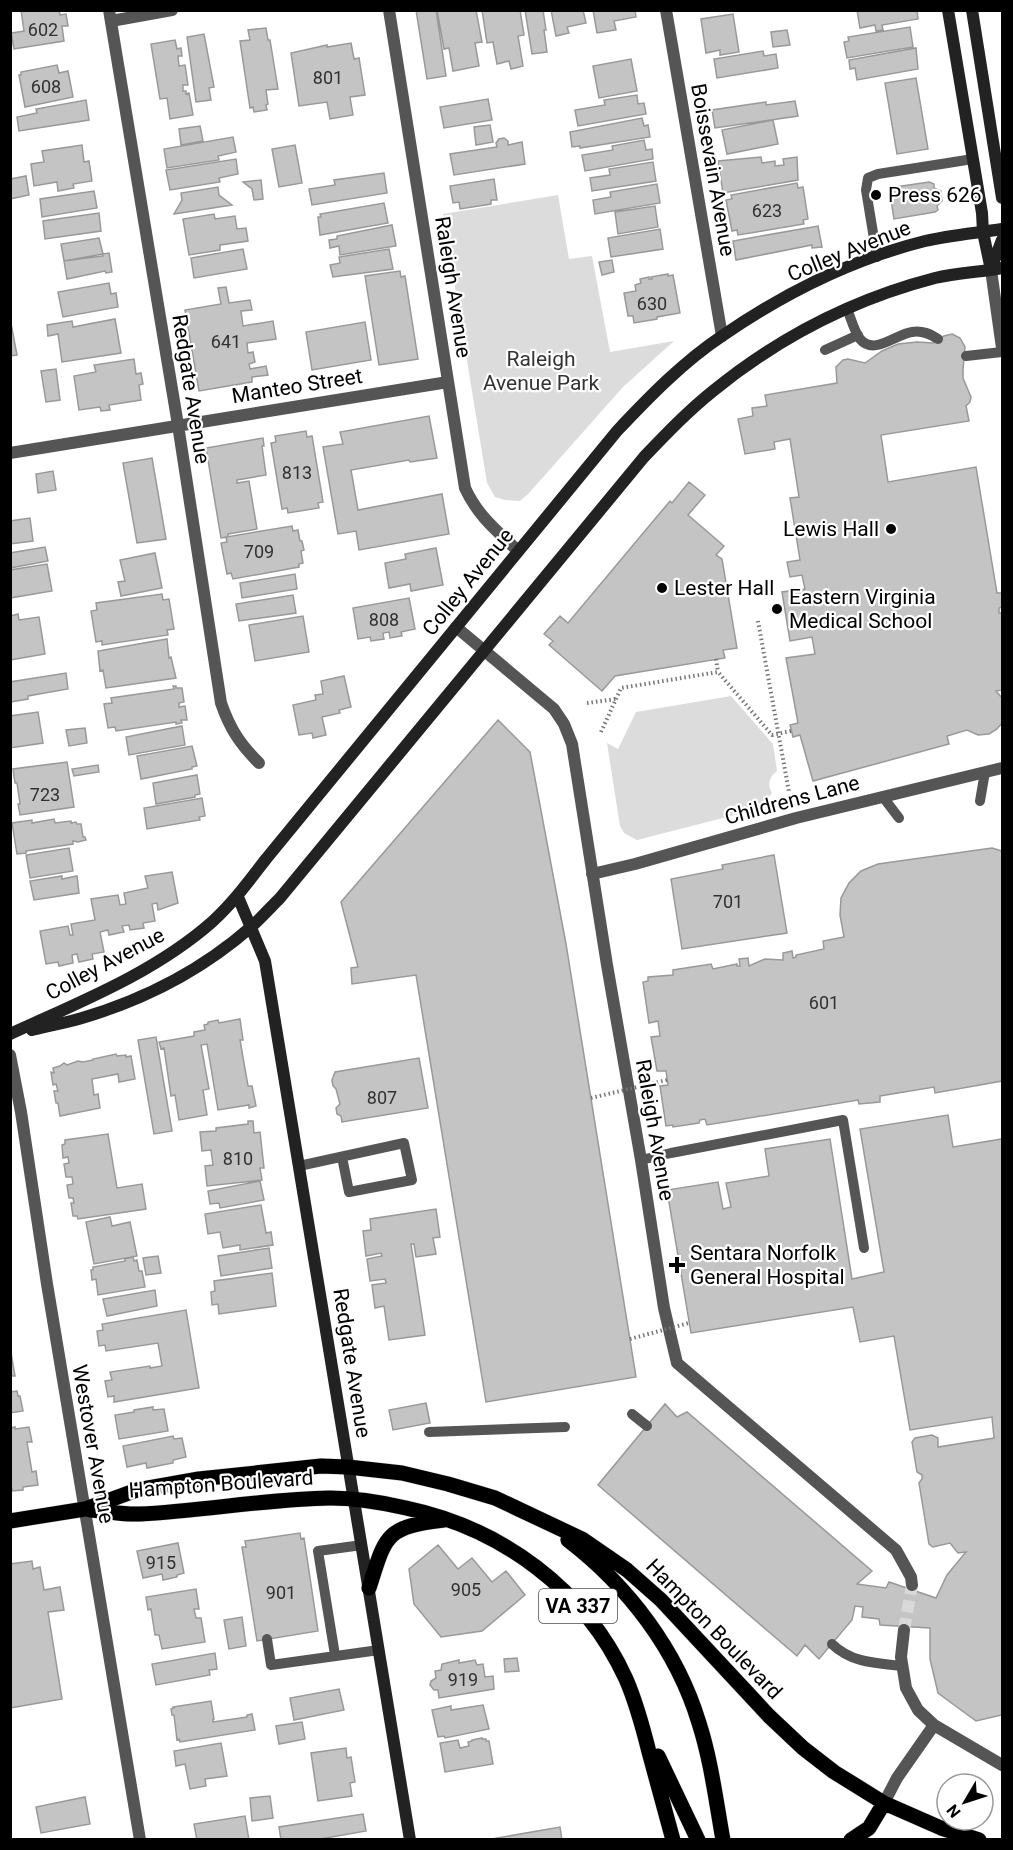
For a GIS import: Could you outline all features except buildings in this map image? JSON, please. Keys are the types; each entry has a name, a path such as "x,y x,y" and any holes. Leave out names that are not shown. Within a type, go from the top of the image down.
{"main road":[{"path":"948,10 983,232 997,269"},
{"path":"972,10 1002,198"},
{"name":"Colley Avenue","path":"10,1034 126,980 170,954 212,922 238,897 266,859 624,423 653,394 722,336 774,303 819,280 877,257 926,241 1002,229"},
{"path":"997,269 1002,240"},
{"name":"Colley Avenue","path":"10,1034 81,1018 138,998 204,963 251,927 280,898 637,466 673,427 713,391 754,360 798,333 847,309 892,291 936,278 997,269"},
{"name":"Redgate Avenue","path":"238,897 265,962 410,1839"},
{"name":"Hampton Boulevard","path":"10,1521 85,1509 137,1490 199,1479 321,1467 348,1467 402,1473 495,1498 582,1539 627,1570 661,1600 787,1733 834,1772 884,1803 941,1828 979,1839"},
{"name":"Hampton Boulevard","path":"85,1509 138,1514 270,1502 354,1498 423,1511 485,1534 516,1552 544,1573 572,1599 598,1630 619,1664 641,1721 673,1839"},
{"path":"539,1518 587,1555 612,1579 645,1619 677,1667 700,1724 723,1839"},
{"path":"369,1588 380,1552 394,1533 415,1523 448,1519"},
{"path":"641,1721 698,1839"},
{"path":"851,1839 868,1828 884,1803"}],"street":[{"path":"110,16 172,10"},
{"name":"Raleigh Avenue","path":"389,10 465,488 473,505 484,519 518,551"},
{"name":"Boissevain Avenue","path":"666,10 722,336"},
{"name":"Redgate Avenue","path":"110,16 178,424 221,704 228,725 243,747 259,764"},
{"path":"997,269 1002,350"},
{"name":"Manteo Street","path":"10,453 448,382"},
{"name":"Raleigh Avenue","path":"456,627 554,709 564,724 572,744 664,1308 677,1364 896,1550 905,1563 912,1585"},
{"name":"Childrens Lane","path":"592,874 796,818 1002,768"},
{"name":"Westover Avenue","path":"10,1055 140,1839"},
{"path":"904,1630 902,1666 906,1688 918,1710 934,1725 1002,1765"},
{"path":"884,1803 897,1778 934,1725"}],"lane":[{"path":"877,257 866,190 868,178 878,174 973,159"},
{"path":"847,309 858,335 866,344 874,346 912,332 924,332 938,339"},
{"path":"825,350 858,335"},
{"path":"966,356 1002,350"},
{"path":"980,801 986,772"},
{"path":"883,796 899,818"},
{"path":"641,1160 843,1120 864,1248"},
{"path":"299,1166 404,1143 412,1180 349,1192 342,1157"},
{"path":"632,1414 647,1426"},
{"path":"429,1432 565,1427"},
{"path":"306,1553 362,1545"},
{"path":"318,1551 335,1655"},
{"path":"267,1639 271,1665 379,1650"},
{"path":"832,1644 839,1651 860,1661 902,1666"}],"path":[{"path":"758,621 789,792"},
{"path":"716,659 718,672 772,735 791,731"},
{"path":"601,732 621,688 718,672"},
{"path":"587,703 616,699"},
{"path":"591,1098 668,1080"},
{"path":"630,1339 689,1323"}],"green space":[{"name":"Raleigh Avenue Park","path":"558,195 569,259 592,256 610,352 674,341 623,387 529,493 520,501 505,500 495,497 487,483 443,214"},
{"path":"731,696 773,744 777,771 770,781 772,793 767,802 758,809 637,840 624,833 620,826 607,743 618,749 636,712"}],"tunnel":[{"path":"904,1630 912,1585"}],"place":[{"name":"Press 626","path":"876,195"},
{"name":"Lewis Hall","path":"891,529"},
{"name":"Lester Hall","path":"662,588"},
{"name":"Eastern Virginia Medical School","path":"777,609"},
{"name":"Sentara Norfolk General Hospital","path":"677,1265"}]}
